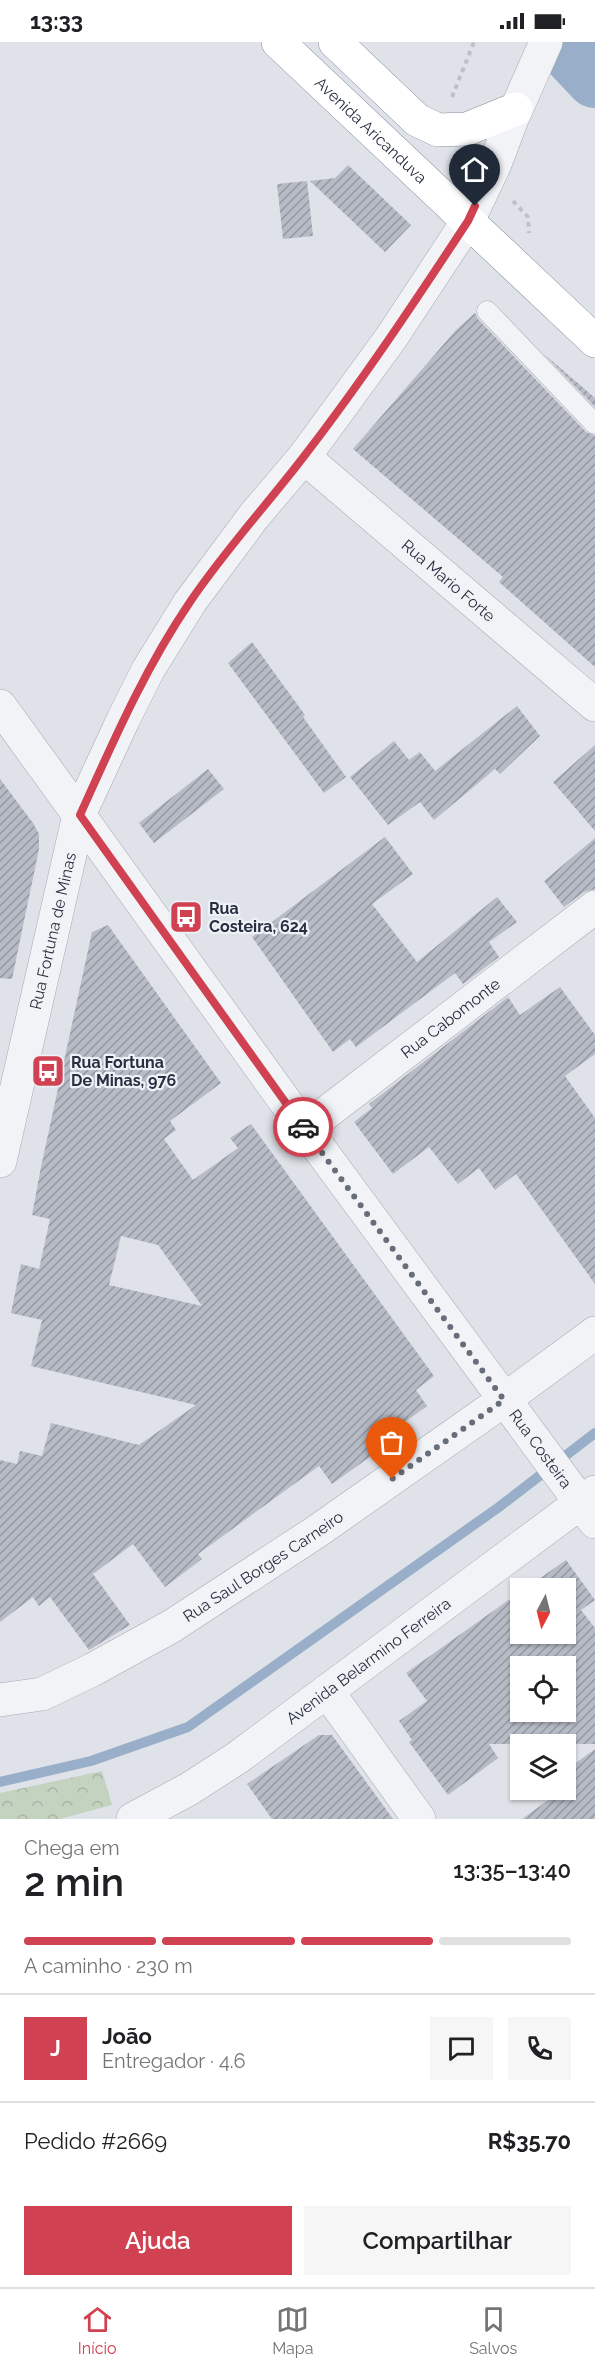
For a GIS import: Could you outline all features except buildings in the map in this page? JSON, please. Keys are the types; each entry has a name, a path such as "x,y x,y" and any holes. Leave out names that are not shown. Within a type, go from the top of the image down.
{"highway":[{"name":"Avenida Aricanduva","path":"278,42 595,341"},
{"path":"335,42 417,120 438,130 467,129 516,109"}],"street":[{"name":"Rua Fortuna de Minas","path":"0,1161 80,815 148,670 190,602 254,516 304,457 391,338 468,221 495,164 516,109 546,42"},
{"name":"Rua Mario Forte","path":"304,457 595,705"},
{"name":"Rua Costeira","path":"0,706 305,1129 513,1412 560,1473 590,1505"},
{"name":"Rua Cabomonte","path":"305,1129 595,908"},
{"name":"Rua Saul Borges Carneiro","path":"0,1700 42,1694 92,1670 172,1626 316,1532 513,1412 595,1333"},
{"name":"Avenida Belarmino Ferreira","path":"134,1819 189,1789 237,1758 327,1691 590,1505"},
{"path":"327,1691 419,1819"}],"lane":[{"path":"488,311 595,424"}],"path":[{"path":"454,90 474,42"}],"green space":[{"path":"102,1771 112,1805 60,1819 0,1819 0,1793"}],"waterway":[{"path":"560,42 595,79"},
{"path":"0,1782 91,1761 188,1727 499,1507 595,1433"}],"way so far":[{"path":"303,1127 504,1400 392,1479"}],"place":[{"name":"Rua Costeira, 624","path":"186,917"},
{"name":"Rua Fortuna De Minas, 976","path":"48,1071"}],"route":[{"path":"303,1127 80,815 148,670 190,602 254,516 304,457 391,338 468,221 475,206"}]}
